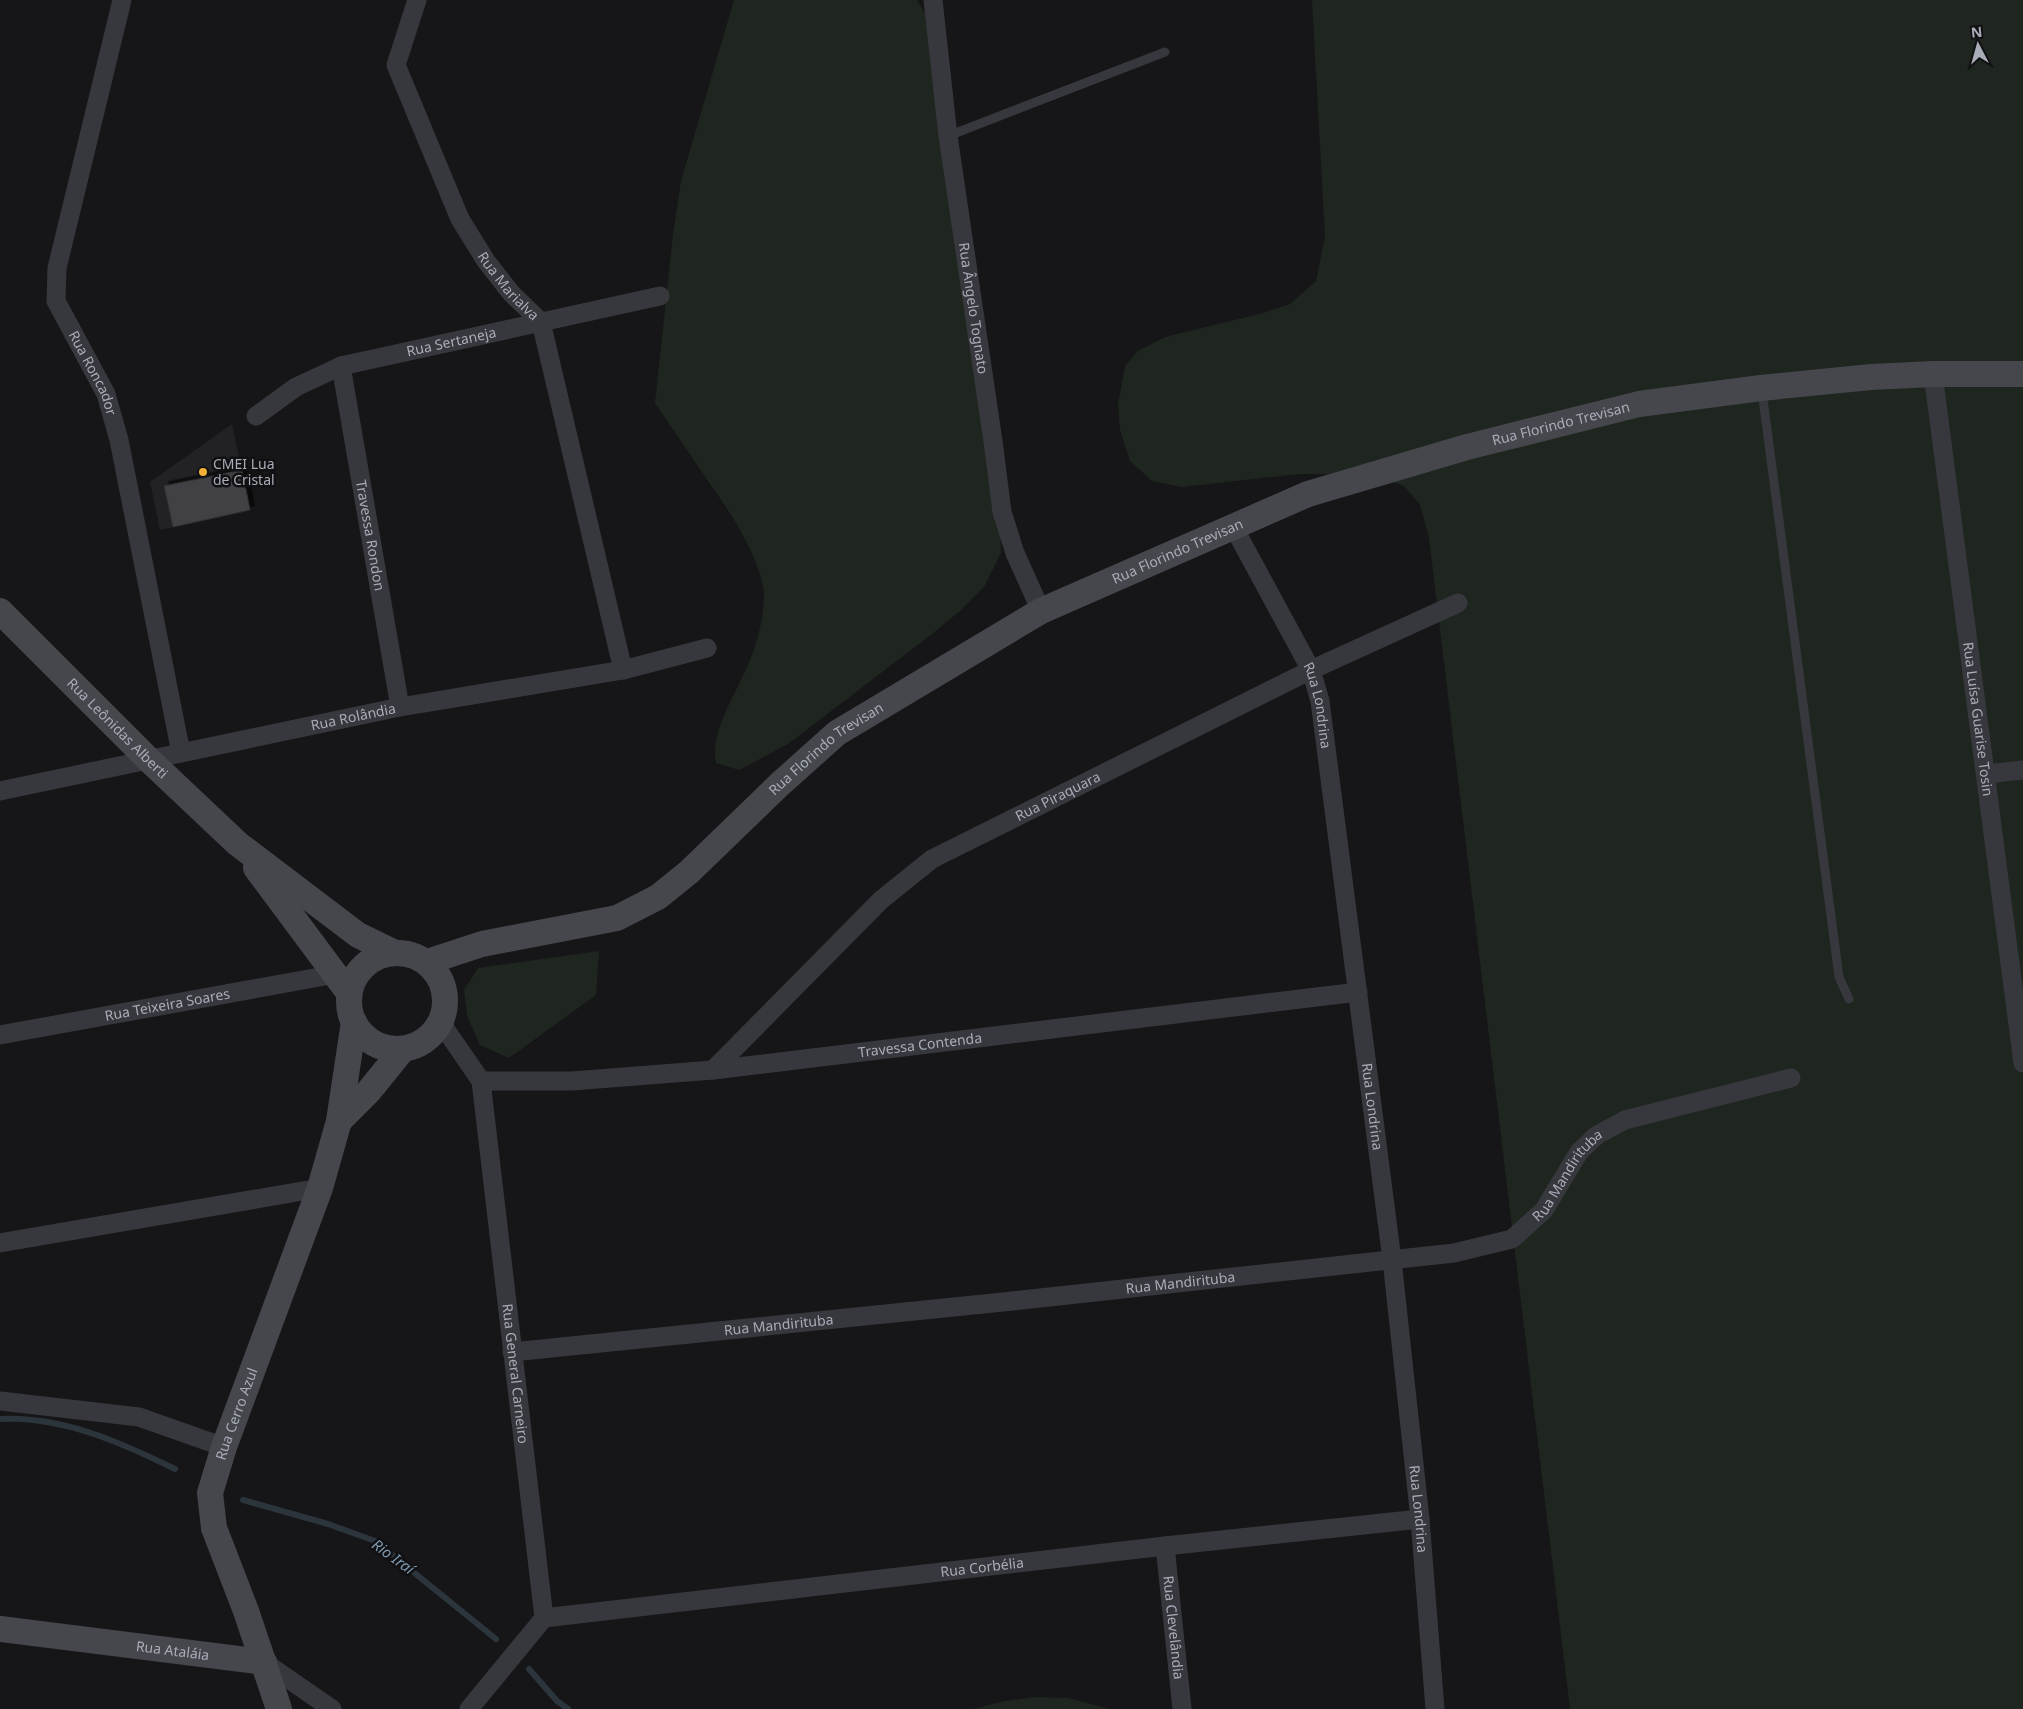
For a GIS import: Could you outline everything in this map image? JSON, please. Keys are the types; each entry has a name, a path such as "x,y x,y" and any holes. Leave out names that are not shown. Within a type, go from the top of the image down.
{"street":[{"name":"Rua Roncador","path":"122,0 57,268 56,301 106,394 117,431 181,753"},
{"name":"Rua Marialva","path":"417,0 396,65 460,219 486,261 511,293 541,322 623,670"},
{"name":"Rua Ângelo Tognato","path":"933,0 948,136 1002,512 1015,554 1041,611"},
{"name":"Rua Sertaneja","path":"256,416 296,387 341,366 660,296"},
{"name":"Travessa Rondon","path":"341,366 400,706"},
{"name":"Rua Florindo Trevisan","path":"427,962 482,944 617,918 658,897 689,872 780,784 837,733 1041,611 1308,494 1468,447 1639,404 1761,388 1871,377 1933,374 2023,374"},
{"name":"Rua Luísa Guarise Tosin","path":"1933,374 1987,774 2023,1063"},
{"name":"Rua Londrina","path":"1233,526 1311,670 1320,701 1392,1260 1420,1519 1435,1709"},
{"name":"Rua Piraquara","path":"713,1070 881,900 932,859 1311,670 1458,603"},
{"name":"Rua Leônidas Alberti","path":"0,612 149,760 238,844 358,935 395,953"},
{"name":"Rua Rolândia","path":"0,791 400,706 623,670 707,648"},
{"path":"1987,774 2023,770"},
{"name":"Rua Leônidas Alberti","path":"238,844 342,983"},
{"path":"306,936 325,911"},
{"path":"342,983 355,977 365,965 379,956 406,953 427,962 443,984 446,1004 441,1023"},
{"name":"Rua Cerro Azul","path":"342,983 354,1022 362,1034 374,1044 388,1049 403,1049 418,1045 431,1036 441,1023"},
{"name":"Rua Teixeira Soares","path":"0,1035 342,983"},
{"name":"Travessa Contenda","path":"481,1081 572,1081 713,1070 1358,992"},
{"name":"Rua Cerro Azul","path":"279,1709 264,1662 214,1528 210,1493 224,1446 320,1188 339,1121 354,1022"},
{"name":"Rua General Carneiro","path":"441,1023 481,1081 544,1618"},
{"name":"Rua Cerro Azul","path":"339,1121 369,1091 403,1049"},
{"name":"Rua Mandirituba","path":"512,1352 1003,1302 1454,1253 1512,1239 1544,1210 1579,1152 1597,1135 1625,1120 1791,1078"},
{"path":"0,1243 320,1188"},
{"path":"0,1401 139,1416 224,1446"},
{"name":"Rua Corbélia","path":"544,1618 1166,1546 1420,1519"},
{"name":"Rua Clevelândia","path":"1166,1546 1182,1709"},
{"path":"468,1709 544,1618"},
{"name":"Rua Ataláia","path":"0,1629 264,1662 332,1709"}],"lane":[{"path":"948,136 1165,52"},
{"path":"1761,388 1839,977 1849,999"}],"shaded area":[{"path":"734,0 917,0 926,15 1000,492 1001,553 984,587 960,611 788,744 739,770 716,763 715,750 717,737 726,710 745,672 756,644 763,613 763,586 754,557 740,529 655,403 673,234 681,181"},
{"path":"1312,0 2023,0 2023,1709 1570,1709 1429,538 1420,505 1404,486 1371,474 1300,474 1182,487 1152,481 1130,461 1120,430 1118,404 1125,366 1138,351 1165,337 1259,314 1290,304 1316,281 1325,236"},
{"name":"CMEI Lua de Cristal","path":"232,424 250,510 160,530 150,482"},
{"path":"599,951 596,995 509,1058 480,1045 467,1016 464,990 478,968"},
{"path":"1034,1697 1068,1698 1110,1709 974,1709 1000,1702"}],"building":[{"path":"242,470 250,510 173,527 164,486"}],"waterway":[{"name":"Rio Iraí","path":"0,1419 23,1419 68,1426 133,1449 175,1469"},
{"name":"Rio Iraí","path":"243,1500 328,1524 375,1541 496,1639"},
{"name":"Rio Iraí","path":"529,1669 557,1701 568,1709"}],"place":[{"name":"CMEI Lua de Cristal","path":"203,472"}]}
